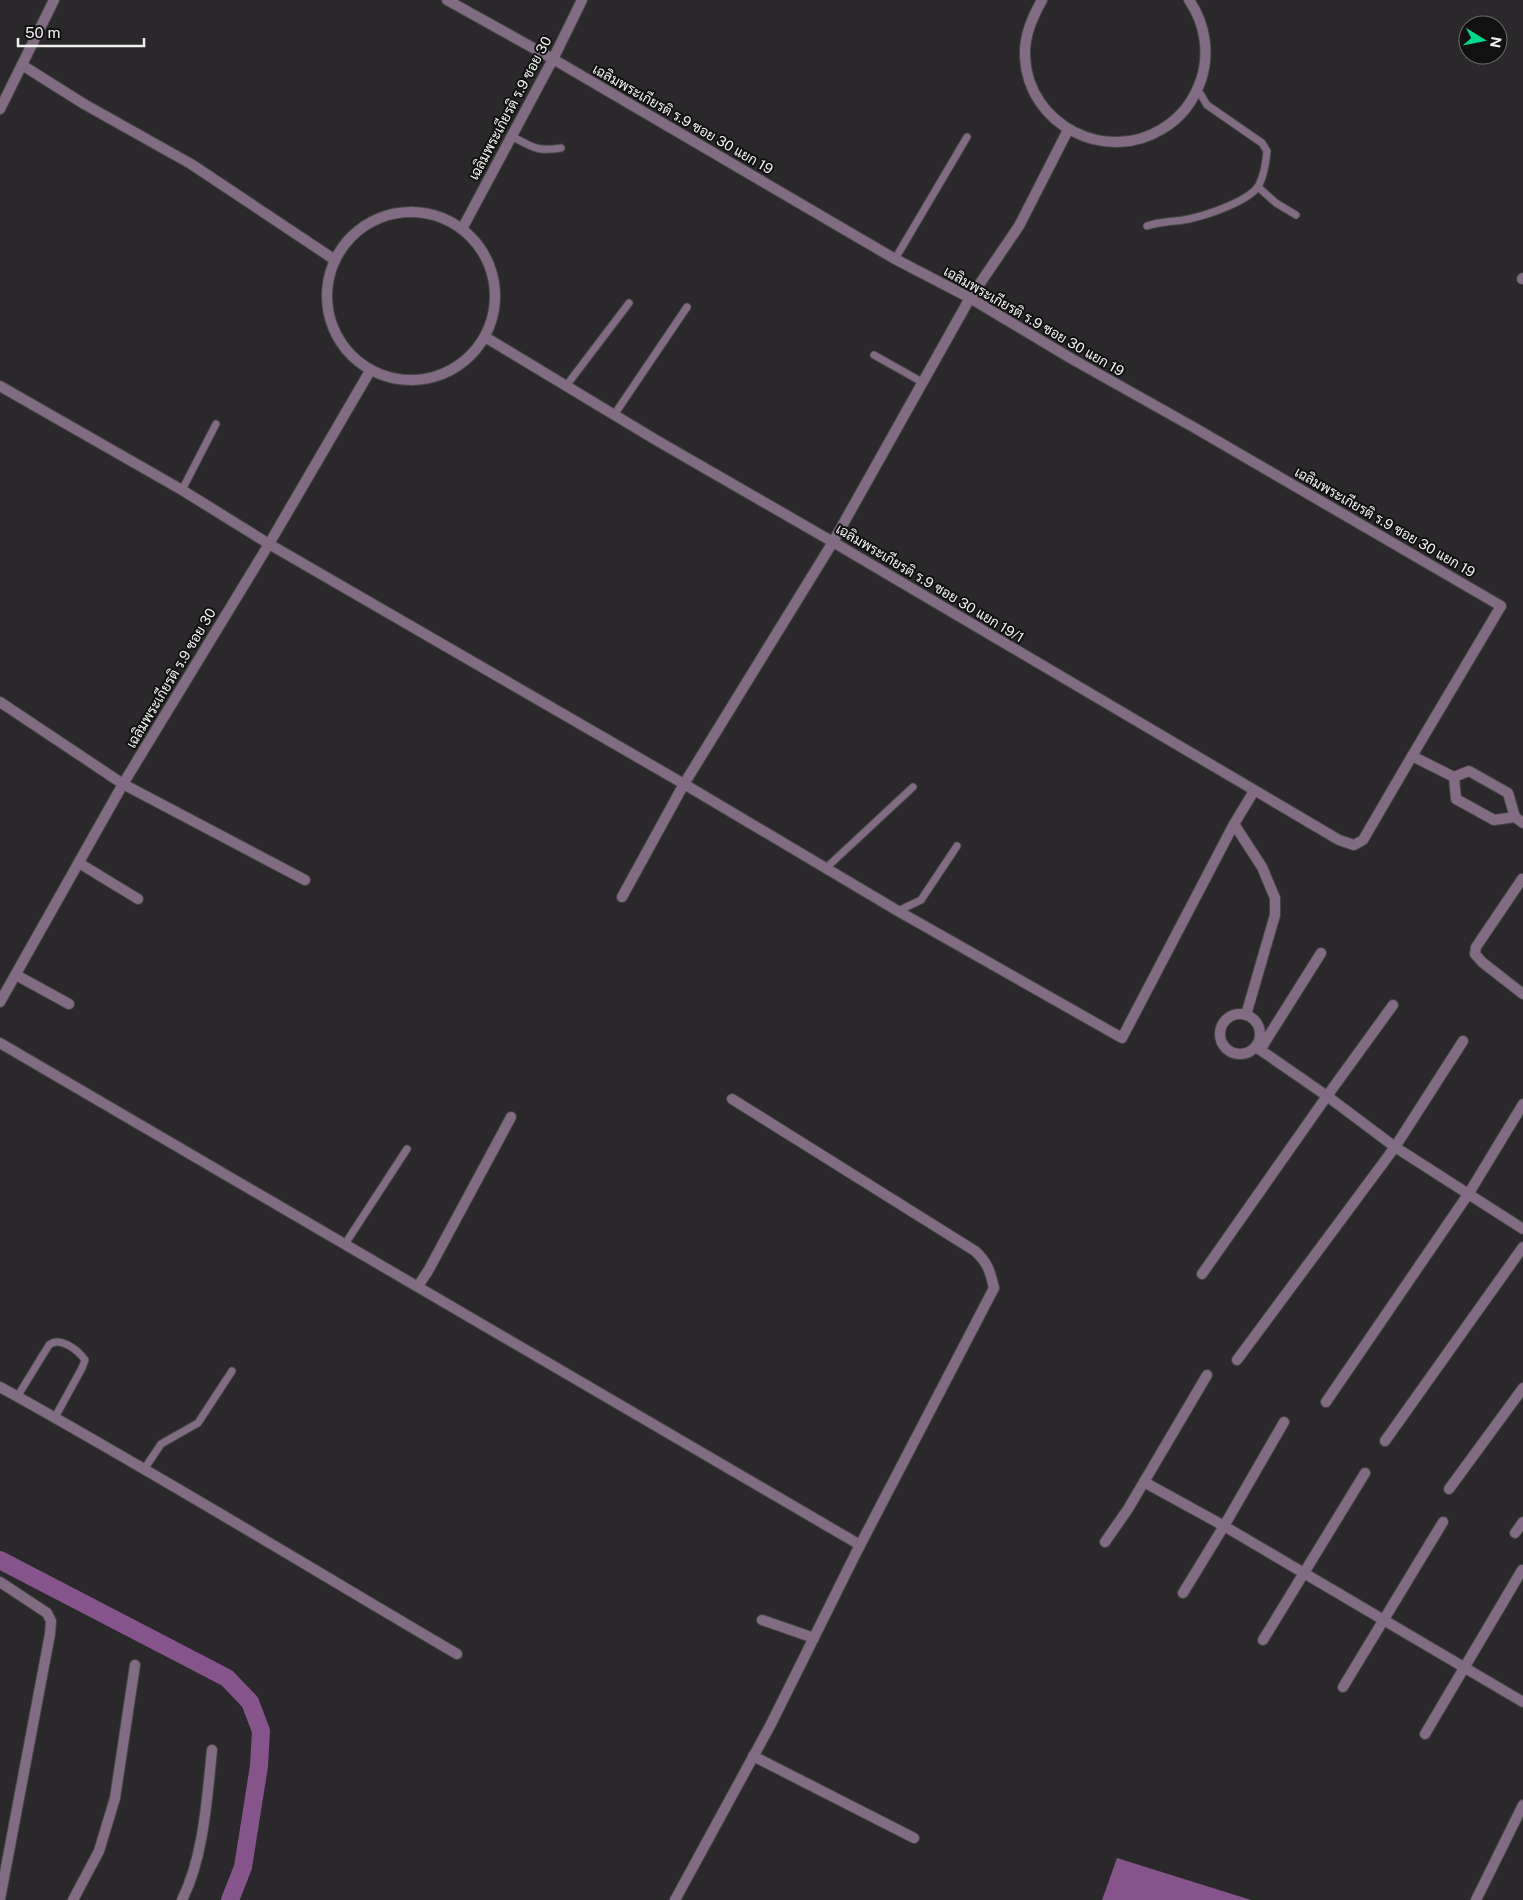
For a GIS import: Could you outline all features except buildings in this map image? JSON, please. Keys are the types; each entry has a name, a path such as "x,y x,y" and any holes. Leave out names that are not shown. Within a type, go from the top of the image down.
{"street":[{"path":"0,109 54,0"},
{"name":"เฉลิมพระเกียรติ ร.9 ซอย 30 แยก 19","path":"448,0 553,59 895,259 970,298 1072,359 1195,428 1501,606 1412,756"},
{"name":"เฉลิมพระเกียรติ ร.9 ซอย 30","path":"462,229 553,59 582,0"},
{"path":"1042,0 1033,16 1027,36 1025,58 1029,79 1038,99 1051,116 1068,130 1088,139 1109,143 1138,140 1152,135 1171,124 1187,108 1198,90 1204,70 1206,49 1203,28 1189,0"},
{"path":"22,65 84,104 192,164 334,260"},
{"path":"622,897 684,784 833,542 970,298 1019,226 1068,130"},
{"path":"416,212 440,216 462,229 479,246 490,267 495,290 493,314 485,337 469,358 447,373 421,381 395,380 370,371 350,355 335,334 327,310 327,284 334,260 348,239 368,223 391,214 416,212"},
{"name":"เฉลิมพระเกียรติ ร.9 ซอย 30 แยก 19/1","path":"485,337 614,415 1339,840 1354,845 1363,840 1412,756"},
{"name":"เฉลิมพระเกียรติ ร.9 ซอย 30","path":"0,1002 124,784 269,544 370,371"},
{"path":"0,386 182,490 269,544 684,784 898,911 1122,1038 1234,824 1254,791"},
{"path":"0,702 124,784 305,880"},
{"path":"1412,756 1454,776 1469,771 1508,793 1519,820 1494,820 1456,799 1454,776"},
{"path":"1234,824 1262,867 1275,898 1275,915 1246,1015"},
{"path":"79,863 138,899"},
{"path":"1523,879 1476,947 1475,954 1482,962 1523,994"},
{"path":"1258,1048 1259,1028 1246,1015 1240,1014 1227,1018 1222,1023 1219,1037 1221,1043 1231,1053 1244,1054 1258,1048 1321,953"},
{"path":"16,975 69,1004"},
{"path":"1202,1274 1326,1096 1393,1005"},
{"path":"1237,1360 1395,1147 1462,1041"},
{"path":"0,1043 860,1545"},
{"path":"1258,1048 1395,1147 1523,1229"},
{"path":"675,1900 754,1756 860,1545 994,1288 990,1271 984,1260 975,1250 732,1099"},
{"path":"1326,1402 1469,1194 1523,1104"},
{"path":"418,1286 512,1117"},
{"path":"1385,1440 1523,1247"},
{"path":"1105,1542 1144,1482 1207,1375"},
{"path":"0,1387 54,1419 145,1468 251,1534 457,1654"},
{"path":"1449,1488 1523,1388"},
{"path":"1183,1592 1224,1526 1284,1422"},
{"path":"1263,1640 1365,1473"},
{"path":"1144,1482 1304,1572 1523,1702"},
{"path":"1343,1687 1386,1620 1444,1522"},
{"path":"1514,1533 1523,1522"},
{"path":"1424,1734 1522,1570"},
{"path":"0,1582 46,1613 51,1621 0,1899"},
{"path":"762,1620 814,1638"},
{"path":"73,1900 98,1851 115,1798 135,1665"},
{"path":"182,1900 195,1864 206,1807 212,1750"},
{"path":"754,1756 914,1838"},
{"path":"1476,1900 1523,1805"}],"lane":[{"path":"1147,226 1160,222 1190,219 1237,203 1258,188 1267,151 1262,143 1207,106 1198,90"},
{"path":"511,136 538,150 545,151 561,148"},
{"path":"895,259 967,137"},
{"path":"1258,188 1296,215"},
{"path":"566,386 629,303"},
{"path":"614,415 687,307"},
{"path":"874,355 922,382"},
{"path":"182,490 216,424"},
{"path":"826,868 913,787"},
{"path":"898,911 921,900 957,846"},
{"path":"345,1244 407,1148"},
{"path":"17,1397 53,1341 59,1341 80,1353 85,1360 82,1368 54,1419"},
{"path":"145,1468 161,1444 198,1423 232,1372"}],"shaded area":[{"path":"1117,1858 1251,1900 1102,1900"}],"waterway":[{"path":"0,1560 227,1678 250,1702 261,1731 259,1766 243,1867 230,1900"}]}
